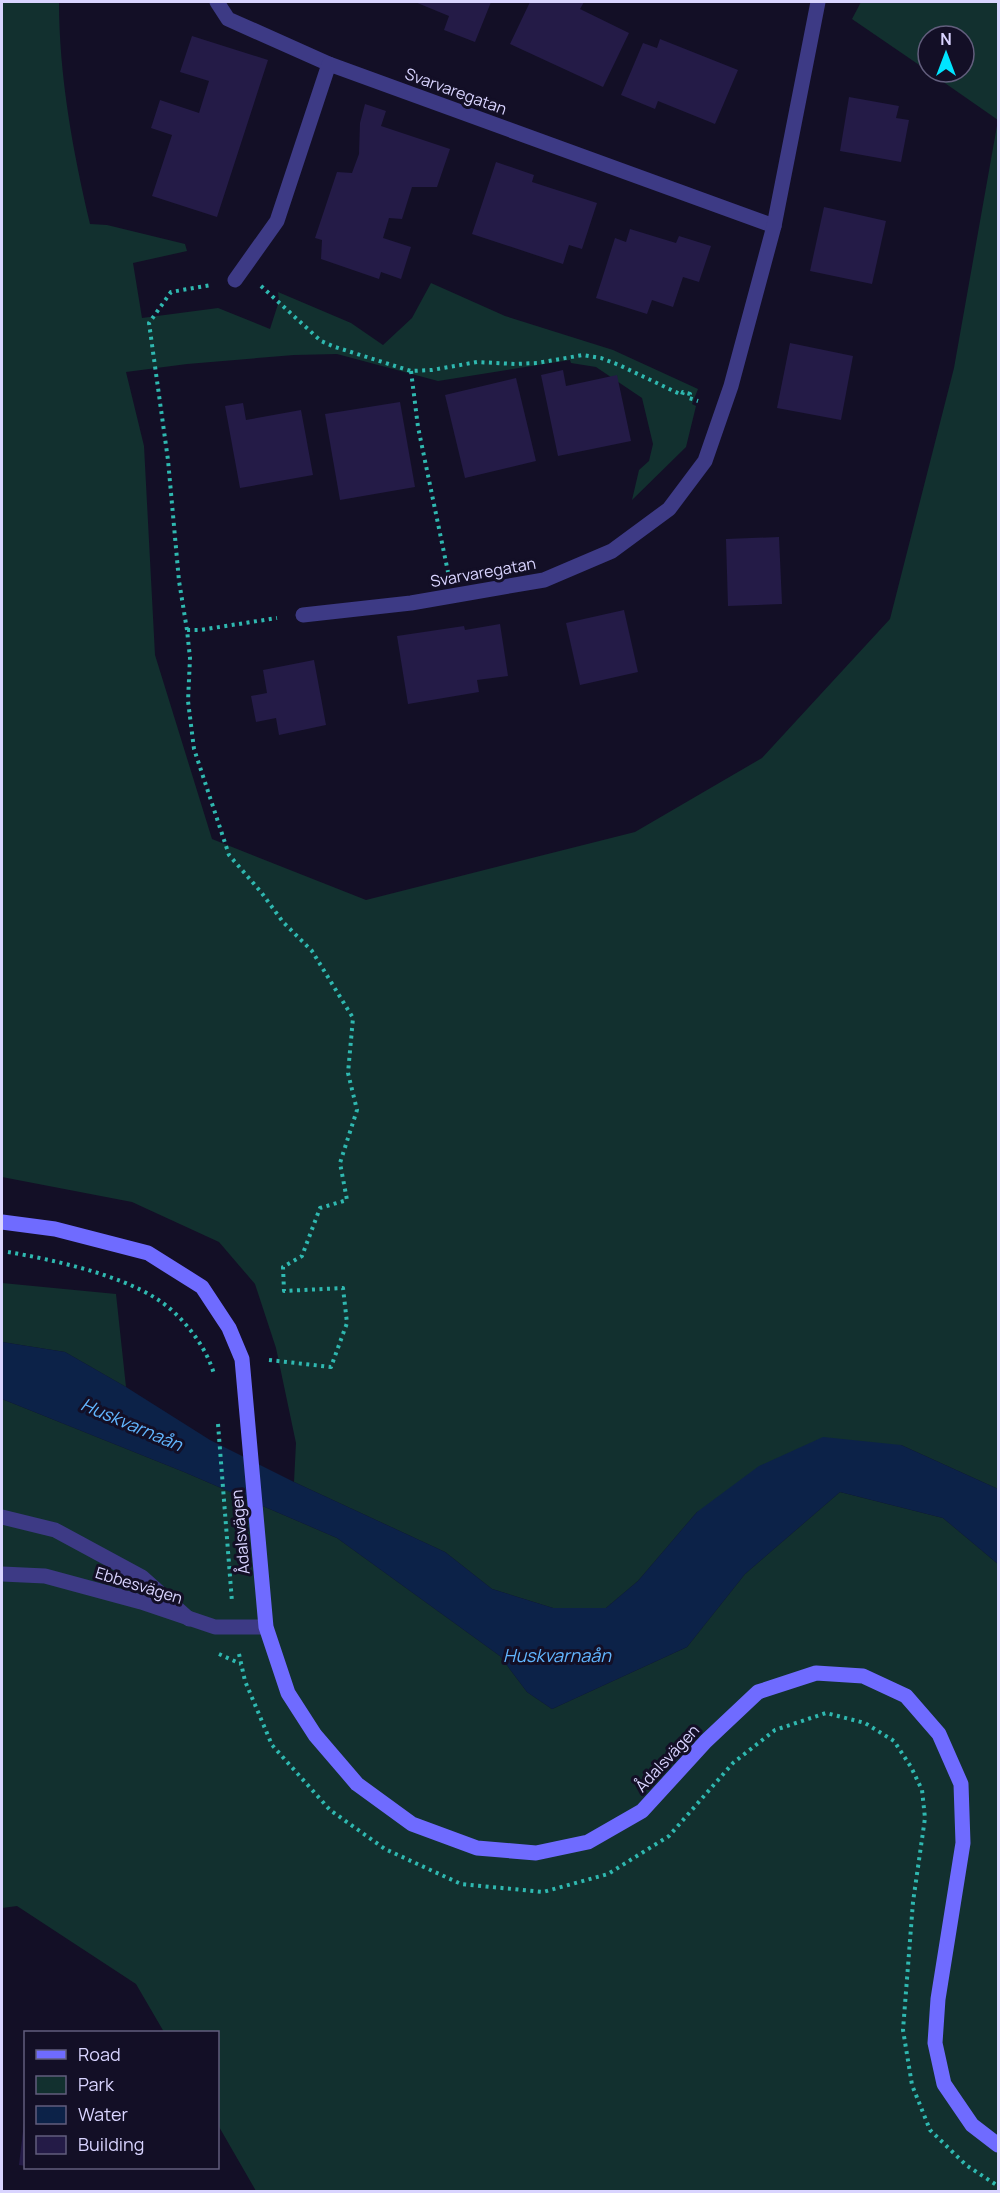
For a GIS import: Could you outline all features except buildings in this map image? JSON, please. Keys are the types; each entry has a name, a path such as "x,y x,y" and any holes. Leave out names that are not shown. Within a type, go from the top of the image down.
{"main road":[{"name":"Ådalsvägen","path":"2,1222 55,1229 148,1253 202,1287 229,1328 242,1359 266,1627 288,1693 315,1735 357,1784 412,1824 477,1848 536,1852 588,1842 642,1811 706,1741 758,1692 816,1674 863,1676 906,1696 939,1734 961,1784 963,1843 938,1999 935,2043 944,2084 972,2125 999,2145"}],"street":[{"name":"Svarvaregatan","path":"217,2 228,19 329,64 774,226"},
{"name":"Svarvaregatan","path":"303,615 411,603 544,580 612,551 669,509 705,461 722,411 774,226 818,2"},
{"path":"238,276 277,221 329,64"},
{"path":"2,1517 55,1530 142,1577 191,1620"},
{"name":"Ebbesvägen","path":"2,1574 45,1576 141,1602 215,1627 266,1627"}],"path":[{"path":"242,1359 331,1367 347,1323 343,1288 284,1291 283,1267 302,1256 320,1208 347,1200 340,1163 357,1110 348,1072 353,1018 312,951 283,922 229,855 194,749 188,701 190,658 179,581 168,460 149,323 171,292 238,276 271,293 321,341 411,371 432,370 477,362 537,363 583,355 601,358 619,365 682,395 683,392 690,394 689,398 722,411"},
{"path":"411,371 418,427 453,596"},
{"path":"187,630 303,615"},
{"path":"2,1251 43,1258 121,1281 158,1299 189,1328 207,1354 214,1373 215,1385"},
{"path":"218,1420 234,1628 245,1681 273,1745 330,1810 385,1849 461,1884 543,1892 608,1874 669,1836 733,1763 775,1730 826,1713 865,1723 894,1741 922,1790 925,1818 914,1902 903,2030 912,2085 930,2130 966,2165 999,2186"}],"green space":[{"path":"2,2 59,2 64,86 90,224 107,225 185,244 187,251 133,263 142,318 218,308 270,329 279,301 278,292 351,323 383,345 412,318 431,283 505,316 613,350 698,389 692,404 696,406 686,447 632,500 639,470 649,461 653,444 642,398 596,367 571,363 570,360 438,381 337,354 294,355 187,364 126,372 144,446 155,655 212,839 366,900 635,832 762,758 890,619 954,368 998,120 998,1489 901,1445 697,1512 638,1581 606,1608 553,1608 492,1589 445,1552 294,1482 296,1443 276,1348 255,1284 219,1242 132,1202 2,1177"},
{"path":"861,2 998,2 998,120 946,84 976,84 976,24 916,24 916,63 852,19"},
{"path":"2,1283 116,1294 126,1387 65,1352 2,1342"},
{"path":"2,1399 184,1472 337,1538 500,1656 527,1692 552,1709 687,1647 745,1574 840,1492 943,1518 998,1564 998,2191 256,2191 219,2127 219,2031 163,2031 136,1984 17,1906 2,1908"}],"water":[{"name":"Huskvarnaån","path":"2,1342 65,1352 210,1440 445,1552 492,1589 553,1608 606,1608 638,1581 697,1512 759,1466 823,1437 901,1445 998,1489 998,1564 943,1518 840,1492 745,1574 687,1647 552,1709 527,1692 500,1656 337,1538 184,1472 2,1399"}]}
